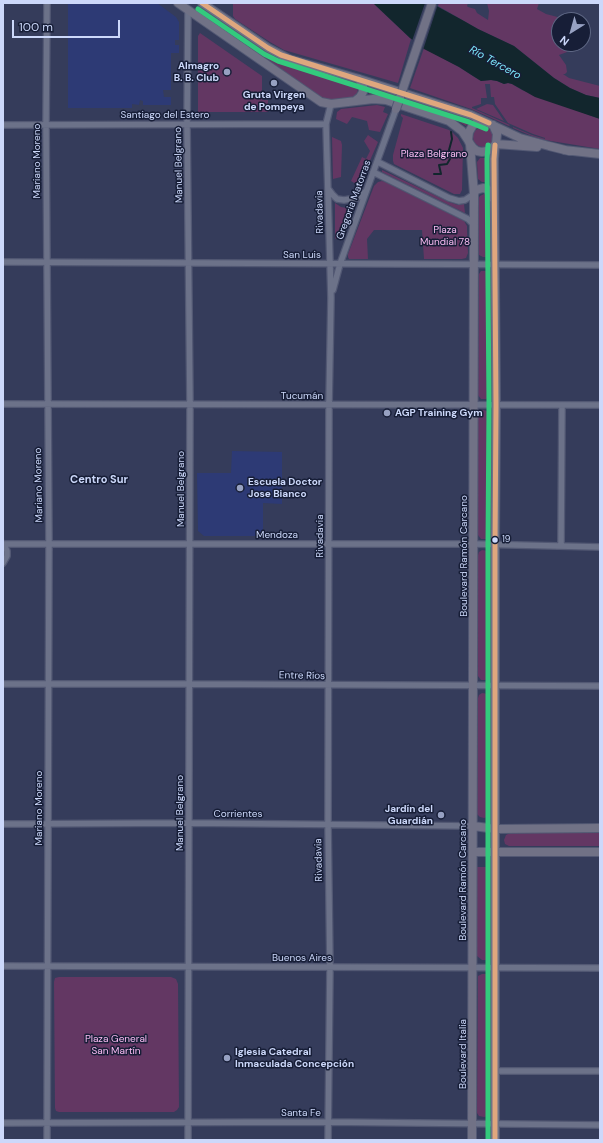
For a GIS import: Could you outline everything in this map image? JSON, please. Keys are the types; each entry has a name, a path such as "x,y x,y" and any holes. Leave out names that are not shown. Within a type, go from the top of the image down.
{"main road":[{"path":"178,3 316,100 331,104 373,99 390,101 449,121 462,130 469,142 473,148 482,152 487,151 498,139 497,134 491,124 480,122 473,125 469,132 469,142"},
{"path":"202,3 268,48 281,55 470,115 526,140 569,151"},
{"path":"396,109 432,3"},
{"path":"212,28 220,16"},
{"path":"354,102 363,92 362,86 358,79"},
{"name":"Boulevard Ramón Carcano","path":"469,142 474,194 473,968"},
{"path":"495,144 600,154"},
{"path":"495,144 496,1140"},
{"path":"474,194 476,190 483,188 487,189 494,201"},
{"path":"473,826 496,829 600,828"},
{"path":"473,852 600,852"},
{"name":"Boulevard Italia","path":"472,1140 473,968"}],"street":[{"name":"Mariano Moreno","path":"47,3 46,125 49,543 47,1140"},
{"name":"Manuel Belgrano","path":"188,10 187,124 190,404 188,1140"},
{"name":"Rivadavia","path":"328,1140 327,1122 330,967 328,685 331,298 326,124 331,104"},
{"name":"Gregoria Matorras","path":"331,298 340,264 396,109"},
{"name":"Santiago del Estero","path":"3,125 326,124"},
{"path":"378,162 449,198 464,200 474,194"},
{"path":"373,172 460,214 474,225"},
{"path":"328,189 337,199 344,200 357,198 362,195 367,188"},
{"name":"San Luis","path":"3,262 600,265"},
{"name":"Tucumán","path":"3,404 600,405"},
{"path":"561,546 562,405"},
{"path":"3,563 7,556 7,551 4,544"},
{"name":"Mendoza","path":"4,544 474,544 600,547"},
{"name":"Entre Ríos","path":"3,684 600,686"},
{"name":"Corrientes","path":"3,824 190,823 473,826"},
{"name":"Buenos Aires","path":"3,966 600,968"},
{"path":"496,1071 600,1071"},
{"name":"Santa Fe","path":"3,1123 327,1122 600,1125"}],"shaded area":[{"path":"68,3 157,3 176,17 179,22 179,40 175,40 175,45 179,45 179,53 171,53 171,90 163,90 164,97 171,97 171,105 143,105 143,101 140,100 139,105 132,104 132,108 68,108"},
{"name":"Escuela Doctor Jose Bianco","path":"232,451 282,452 282,504 263,503 263,536 204,536 198,531 197,473 231,473"}],"green space":[{"path":"233,3 373,3 411,39 398,83 284,50 235,19 233,16"},
{"path":"439,3 468,3 468,7 475,9 477,13 488,20 489,11 487,3 539,3 537,9 551,15 551,52 567,52 559,55 566,65 567,72 563,74 569,78 600,86 600,98 586,95 570,88 554,78 514,46 478,29 438,6"},
{"path":"220,23 279,61 352,82 358,89 357,93 353,97 331,100 321,97 220,26"},
{"name":"Almagro B. B. Club","path":"200,33 262,76 262,100 268,100 268,112 198,112 198,36"},
{"path":"424,48 481,81 491,80 504,84 512,84 522,90 600,119 600,149 545,140 513,128 545,139 508,123 495,104 494,97 491,97 490,84 485,84 487,98 481,98 481,104 472,108 510,125 509,126 471,109 410,88"},
{"path":"369,87 469,121 466,126 451,117 388,94 378,92 369,94"},
{"path":"487,104 493,105 504,121 476,109"},
{"path":"377,105 385,107 383,112 388,114 380,132 369,130 367,121 352,117 347,124 336,119 337,112 341,109"},
{"name":"Plaza Belgrano","path":"401,114 449,130 458,138 463,148 462,190 460,194 454,194 394,164 393,155 403,118"},
{"path":"483,127 490,130 493,137 490,144 483,147 476,144 473,137 476,130"},
{"path":"368,135 378,142 359,186 351,181 362,157 366,159 370,151 364,141"},
{"path":"332,137 341,141 342,145 341,177 333,179"},
{"path":"480,158 485,158 488,162 489,179 486,182 482,182 478,179 477,162"},
{"path":"382,170 449,202 458,205 464,204 465,213 382,172"},
{"name":"Plaza Mundial 78","path":"382,181 464,221 467,226 468,253 466,258 424,259 422,230 374,230 367,239 368,259 349,259 348,254 374,186 378,182"},
{"path":"484,194 489,196 490,200 490,255 486,257 479,255 478,199"},
{"path":"335,203 341,207 353,207 341,238 339,239 335,238"},
{"path":"481,271 486,271 490,274 490,395 489,398 486,399 481,399 478,395 479,274"},
{"path":"482,410 488,411 490,416 490,536 486,539 481,539 478,535 478,416 479,412"},
{"path":"482,550 488,551 491,555 491,676 489,679 485,680 481,680 478,676 478,555"},
{"path":"482,693 488,694 491,698 491,815 484,818 477,814 478,698"},
{"path":"510,833 600,833 600,846 509,846 505,844 504,840 506,835"},
{"path":"477,867 491,867 491,956 487,960 482,960 477,956"},
{"path":"487,974 490,977 491,1113 489,1116 484,1117 479,1116 477,1113 478,976"},
{"name":"Plaza General San Martín","path":"171,977 176,979 178,984 179,1107 177,1110 174,1112 56,1111 54,982 55,978"}],"water":[{"name":"Río Tercero","path":"373,3 431,3 478,29 514,46 554,78 570,88 586,95 600,98 600,119 535,97 512,84 504,84 491,80 481,81 459,67 424,49 410,38"}],"pier":[{"path":"425,3 438,4 423,50 412,41"}],"waterway":[{"path":"451,132 452,139 449,150 451,156"},
{"path":"434,174 441,174 439,165 447,164 450,159"}],"transit line":[{"path":"202,3 268,48 281,55 471,115 489,123"},
{"path":"198,9 264,54 278,61 469,122 486,129"},
{"path":"488,145 488,1140"},
{"path":"495,145 495,1140"}],"place":[{"name":"Almagro B. B. Club","path":"227,72"},
{"name":"Gruta Virgen de Pompeya","path":"274,83"},
{"name":"AGP Training Gym","path":"387,413"},
{"name":"Escuela Doctor Jose Bianco","path":"240,488"},
{"name":"19","path":"495,540"},
{"name":"Jardín del Guardián","path":"441,815"},
{"name":"Iglesia Catedral Inmaculada Concepción","path":"227,1058"}],"district":[{"name":"Centro Sur","path":"99,480"}]}
